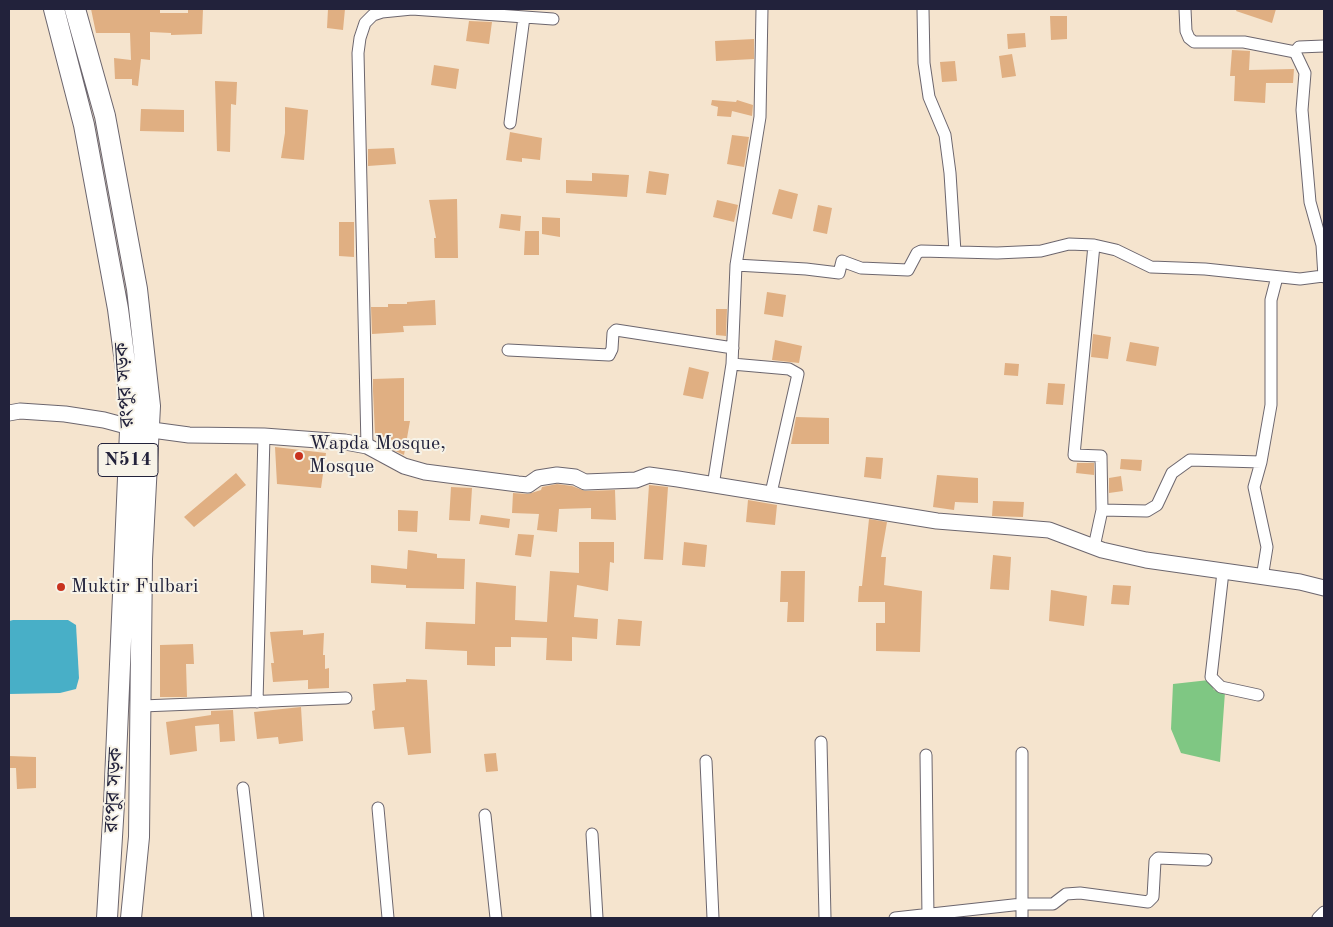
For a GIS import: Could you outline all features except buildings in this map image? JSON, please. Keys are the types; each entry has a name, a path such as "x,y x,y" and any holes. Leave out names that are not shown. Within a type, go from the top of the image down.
{"highway":[{"name":"রংপুর সড়ক","path":"54,9 84,125 118,308 131,408 114,804 107,918"},
{"name":"রংপুর সড়ক","path":"75,9 105,116 137,289 150,406 151,430 142,559 142,706 139,837 131,918"}],"street":[{"path":"367,446 360,38 365,23 373,15 382,12 412,9 553,19"},
{"path":"713,486 732,364 736,266 760,117 762,9"},
{"path":"923,9 924,63 929,97 945,135 950,172 955,252"},
{"path":"1185,9 1186,31 1189,38 1194,42 1261,44 1295,52"},
{"path":"510,124 524,17"},
{"path":"1295,52 1299,47 1324,46"},
{"path":"736,266 806,269 839,274 842,261 861,268 908,270 917,252 997,253 1041,251 1069,244 1094,245 1116,250 1151,267 1205,269 1277,277 1323,277 1322,245 1310,202 1302,110 1305,73 1295,52"},
{"path":"1094,245 1074,455 1101,456 1102,510 1094,546"},
{"path":"1262,578 1267,547 1254,487 1272,405 1271,300 1277,277"},
{"path":"508,350 609,355 613,333 616,330 733,348"},
{"path":"732,364 790,369 798,374 771,493"},
{"path":"9,414 20,411 65,414 104,420 130,427 220,437 264,436 345,442 367,446 404,466 443,476 528,485 538,478 557,475 575,477 586,482 636,480 649,475 937,521 1049,530 1094,546 1146,560 1300,582 1324,588"},
{"path":"258,702 264,436"},
{"path":"1102,510 1147,511 1157,505 1172,473 1190,460 1261,462"},
{"path":"1223,572 1211,677 1221,687 1258,694"},
{"path":"142,706 346,698"},
{"path":"821,742 825,918"},
{"path":"1022,753 1022,918"},
{"path":"926,755 928,916"},
{"path":"706,761 713,918"},
{"path":"243,788 258,918"},
{"path":"378,808 388,918"},
{"path":"485,815 496,918"},
{"path":"592,834 597,918"},
{"path":"895,918 928,916 1022,904 1053,904 1066,894 1080,892 1148,902 1153,897 1155,861 1158,858 1206,860"},
{"path":"1318,918 1324,912"}],"green space":[{"path":"1209,680 1214,690 1225,692 1220,762 1181,753 1171,729 1173,684"}],"water":[{"path":"68,620 76,625 79,678 76,689 60,693 9,694 9,621"}],"place":[{"name":"Wapda Mosque, Mosque","path":"299,456"},
{"name":"Muktir Fulbari","path":"61,587"}]}
